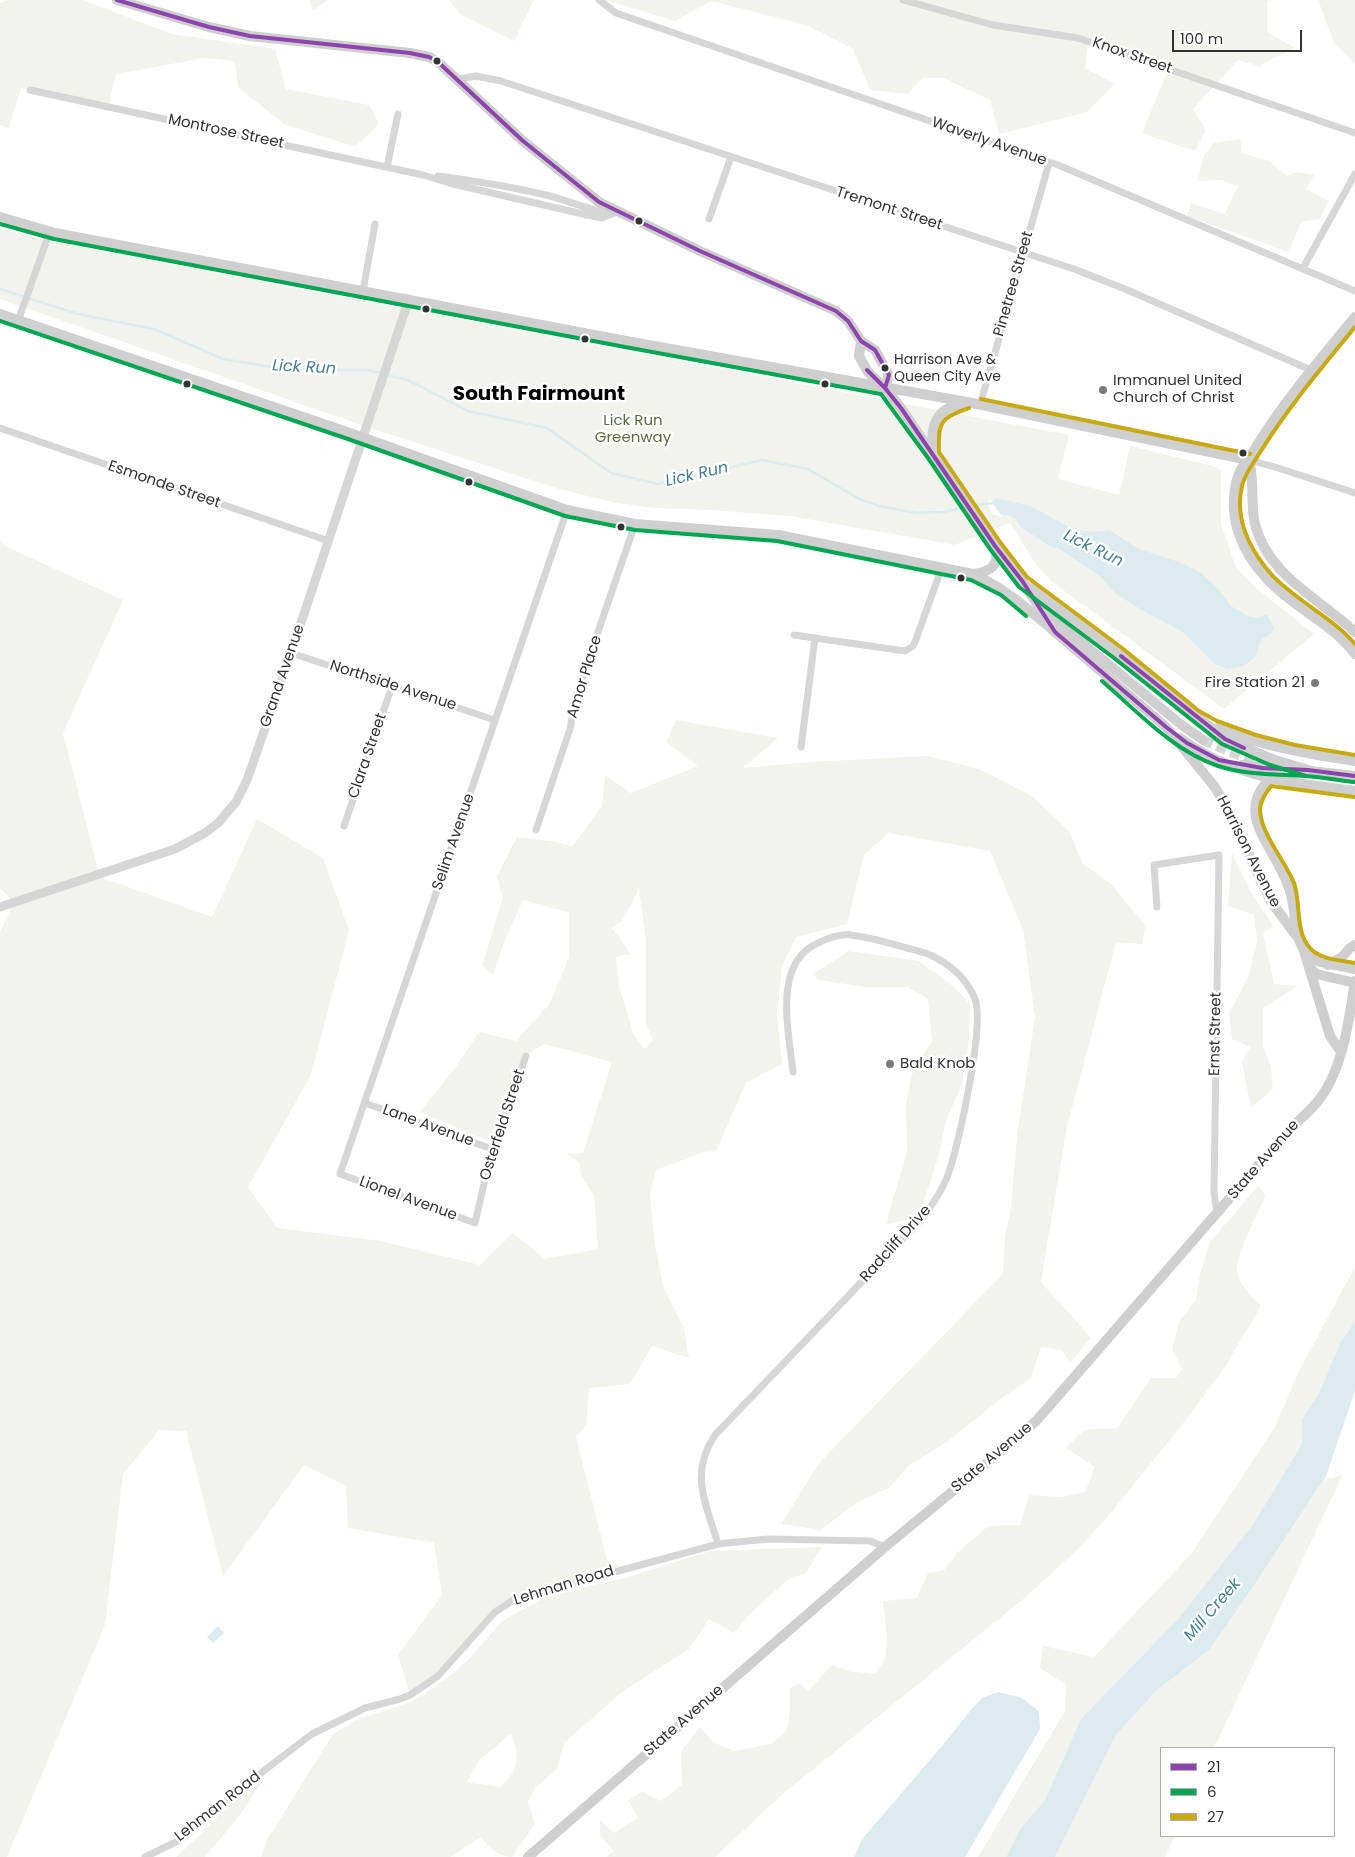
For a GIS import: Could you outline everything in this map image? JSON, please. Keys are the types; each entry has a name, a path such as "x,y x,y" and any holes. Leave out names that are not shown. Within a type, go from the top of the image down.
{"main road":[{"name":"Harrison Avenue","path":"117,0 209,27 250,36 362,47 424,56 437,61 544,159 599,202 617,212 836,311 848,321 861,341 875,350 889,375 885,388"},
{"path":"0,217 50,231 626,341 967,402 1249,460"},
{"path":"0,314 567,510 635,524 778,535 973,574 992,582 1007,592 1055,632"},
{"path":"1355,317 1311,370 1263,436 1249,460 1240,470 1234,492 1233,505 1236,528 1244,550 1260,572 1277,589 1326,627 1355,654"},
{"name":"Harrison Avenue","path":"861,341 860,356 868,372 885,388 933,454 995,546 1023,582 1055,632 1166,727 1214,786 1227,807 1270,900 1298,938 1310,967 1330,1036 1341,1052"},
{"path":"933,454 932,435 936,419 947,409 967,402"},
{"path":"1249,460 1252,473 1251,494 1254,517 1259,536 1268,555 1282,573 1355,632"},
{"path":"973,574 986,572 994,566 997,557 995,546"},
{"path":"1023,582 1118,654 1194,716 1242,748 1308,770"},
{"path":"1039,607 1183,726 1204,740"},
{"path":"1166,727 1187,743 1208,755 1268,779 1355,791"},
{"path":"1213,728 1294,751 1355,761"},
{"path":"1219,760 1252,767 1308,770 1355,776"},
{"path":"1292,767 1355,776"},
{"path":"1281,769 1268,779 1256,800 1254,809 1257,824 1289,888 1298,938"},
{"path":"1328,965 1342,957 1355,945"},
{"path":"1304,951 1317,961 1328,965 1355,969"},
{"path":"1310,967 1316,974 1355,982"},
{"name":"State Avenue","path":"528,1857 885,1547 1037,1420 1288,1131 1318,1101 1333,1075 1341,1052 1355,982"}],"street":[{"name":"Waverly Avenue","path":"599,0 616,13 1058,165 1355,291"},
{"name":"Knox Street","path":"903,0 993,25 1078,38 1355,133"},
{"name":"Tremont Street","path":"458,79 476,76 501,81 1100,279 1311,370"},
{"name":"Montrose Street","path":"30,90 423,175 587,216 602,218 617,212"},
{"path":"387,167 398,114"},
{"path":"709,219 730,158"},
{"name":"Pinetree Street","path":"980,405 1049,163"},
{"path":"1303,268 1355,174"},
{"path":"363,291 375,224"},
{"path":"18,321 50,231"},
{"name":"Grand Avenue","path":"0,907 176,849 205,833 218,823 236,802 247,780 291,653 409,299"},
{"name":"Esmonde Street","path":"0,428 329,541"},
{"path":"1249,460 1355,493"},
{"name":"Selim Avenue","path":"340,1174 567,510"},
{"name":"Amor Place","path":"536,830 570,729 576,696 635,524"},
{"path":"794,635 901,651 909,649 915,642 942,567"},
{"path":"800,746 815,638"},
{"name":"Northside Avenue","path":"291,653 495,720"},
{"name":"Clara Street","path":"344,826 392,686"},
{"name":"Ernst Street","path":"1157,907 1154,865 1219,855 1214,1192 1217,1213"},
{"name":"Radcliff Drive","path":"718,1544 700,1482 700,1469 708,1445 714,1435 920,1221 938,1195 949,1173 973,1065 977,1022 976,1000 958,974 938,958 926,953 850,935 835,937 809,946 799,957 787,983 787,1018 793,1072"},
{"name":"Osterfeld Street","path":"475,1223 492,1149 526,1056"},
{"name":"Lane Avenue","path":"364,1103 492,1149"},
{"name":"Lionel Avenue","path":"340,1174 475,1223"},
{"name":"Lehman Road","path":"145,1857 180,1840 194,1830 232,1795 312,1734 365,1708 410,1695 438,1676 504,1604 526,1595 718,1544 768,1539 870,1541 885,1547"}],"green space":[{"path":"9,0 83,0 172,34 275,49 286,89 369,105 379,124 355,147 284,124 238,87 235,61 205,58 116,74 108,107 21,88 9,128 0,125 0,3"},
{"path":"310,0 328,0 313,11"},
{"path":"449,0 534,0 514,41 460,14"},
{"path":"605,0 1273,0 1267,1 1267,32 1295,48 1259,66 1238,60 1193,109 1206,130 1195,151 1142,133 1171,63 1088,42 1085,68 1115,84 1087,112 999,134 990,100 943,78 922,78 908,94 870,90 853,49 806,25 711,1 675,21"},
{"path":"1318,0 1355,0 1355,64 1334,43"},
{"path":"1241,139 1241,153 1269,161 1287,176 1298,172 1314,175 1306,189 1329,201 1320,219 1301,222 1289,252 1187,216 1191,203 1225,214 1238,186 1221,180 1197,181 1204,155 1214,143"},
{"name":"Lick Run Greenway","path":"0,228 53,242 1069,435 1058,479 1119,495 1130,446 1213,466 1221,470 1221,524 1238,570 1255,587 1314,634 1224,709 1051,581 1035,563 1010,523 955,545 790,516 654,508 616,503 559,489 367,427 0,299"},
{"path":"0,539 5,546 123,600 63,733 100,877 212,917 257,819 323,858 349,930 311,1075 248,1187 277,1228 381,1241 480,1265 513,1233 545,1259 598,1249 594,1195 581,1175 579,1162 567,1154 583,1153 612,1062 544,1044 522,1058 489,1141 420,1112 455,1068 479,1032 516,1041 550,1003 569,957 569,912 523,900 504,942 493,975 482,966 503,897 497,877 517,837 557,842 572,847 602,806 605,775 631,793 698,766 666,742 676,720 778,738 743,768 810,762 927,756 979,769 1032,796 1069,831 1083,864 1111,884 1146,926 1142,944 1116,942 1067,1127 1041,1282 1091,1338 1070,1363 1062,1350 1041,1347 1031,1378 999,1400 947,1442 908,1466 890,1487 856,1503 821,1530 781,1524 820,1462 1003,1274 1005,1236 1011,1207 1017,1135 1035,1017 1023,930 990,851 889,833 864,855 847,924 796,937 782,966 777,1016 782,1064 746,1083 716,1151 704,1152 656,1170 650,1194 654,1238 663,1286 684,1328 689,1358 652,1346 630,1384 589,1388 586,1425 576,1437 607,1560 623,1568 504,1604 438,1676 410,1695 398,1655 442,1595 434,1543 348,1528 346,1486 304,1465 223,1576 186,1431 159,1430 123,1474 105,1625 7,1857 0,1857 0,932 14,902 0,888","holes":["639,889 646,942 646,1024 653,1040 644,1049 633,1033 619,986 616,957 630,954 611,928 622,921"]},
{"path":"1232,853 1251,892 1273,926 1263,933 1274,984 1298,986 1263,1008 1263,1046 1271,1067 1273,1089 1251,1108 1242,1062 1250,1047 1232,1039 1229,1014 1249,975 1257,940 1254,915 1228,906"},
{"path":"849,951 919,961 954,987 970,1004 969,1040 962,1084 946,1121 939,1154 922,1207 907,1220 886,1224 907,1151 906,1104 912,1074 932,1041 928,999 908,987 866,987 818,980 813,974"},
{"path":"1258,1186 1266,1195 1243,1244 1237,1264 1237,1271 1243,1286 1261,1306 1226,1365 1189,1416 1110,1514 1077,1550 1027,1596 785,1792 715,1857 607,1857 614,1851 600,1835 600,1820 614,1833 638,1818 628,1800 642,1792 661,1801 682,1785 681,1751 700,1727 713,1742 733,1751 771,1744 787,1731 790,1710 790,1688 800,1683 808,1691 832,1665 849,1671 875,1674 885,1659 887,1638 883,1601 917,1598 928,1573 944,1570 957,1553 988,1526 1020,1525 1029,1495 1060,1497 1085,1492 1095,1467 1066,1448 1084,1430 1118,1428 1151,1378 1176,1378 1182,1369 1172,1349 1179,1322 1196,1300 1200,1274 1210,1242"},
{"path":"1355,1267 1355,1321 1340,1343 1319,1393 1302,1419 1302,1444 1252,1526 1177,1620 1081,1719 1045,1800 1020,1829 1006,1857 978,1857 1065,1711 1066,1685 1040,1668 1043,1646 1094,1657 1192,1553 1274,1429 1300,1369"},
{"path":"1343,1474 1214,1747 1160,1747 1160,1837 1175,1837 1165,1857 1055,1857 1116,1735 1156,1691 1209,1650 1323,1481"},
{"path":"822,1547 806,1573 787,1580 751,1613 734,1633 709,1619 689,1649 622,1692 564,1743 557,1769 536,1787 528,1802 535,1824 512,1857 507,1857 494,1851 481,1837 450,1857 261,1857 267,1840 333,1734 358,1719 412,1702 445,1680 468,1660 502,1621 543,1599 600,1583 626,1578 710,1551","holes":["511,1733 516,1749 516,1762 511,1774 501,1787 467,1782 478,1762"]},
{"path":"264,1779 239,1816 205,1857 176,1857 228,1805"}],"water":[{"path":"996,498 1031,506 1072,529 1093,532 1109,530 1139,549 1179,562 1200,572 1219,590 1231,606 1248,616 1257,618 1267,614 1274,628 1271,634 1263,638 1259,644 1256,656 1244,666 1228,669 1215,664 1183,632 1115,593 1100,576 1058,548 1051,547 1021,527 1016,519 1008,515 994,513 989,503"},
{"name":"Mill Creek","path":"1355,1321 1355,1391 1326,1476 1209,1650 1156,1691 1116,1735 1055,1857 1006,1857 1020,1829 1045,1800 1081,1719 1177,1620 1252,1526 1302,1444 1302,1419 1319,1393 1340,1343"},
{"path":"218,1626 224,1633 213,1643 207,1637"},
{"path":"998,1692 1022,1698 1039,1711 1040,1729 965,1857 854,1857 863,1838 970,1711 982,1698"}],"pier":[{"path":"990,499 1002,517 992,514 987,503"}],"waterway":[{"name":"Lick Run","path":"0,289 78,314 154,329 223,359 290,370 366,370 381,373"},
{"name":"Lick Run","path":"386,375 407,380 468,411 547,428 611,473 658,484 762,460 808,469 859,499 879,506 917,513 943,512 966,507"},
{"name":"Lick Run","path":"971,506 993,503"}],"tunnel":[{"path":"1203,740 1246,758 1279,765"}],"transit line":[{"name":"21","path":"117,0 209,27 250,36 410,53 429,57 437,61 523,141 599,202 700,251 836,311 848,321 861,341 875,350 889,375 885,388"},
{"name":"6","path":"0,224 54,239 881,394 1019,587 1114,658 1222,744 1270,765 1306,776"},
{"name":"6","path":"0,321 348,439 565,516 635,530 777,541 971,580 1001,595 1026,616"},
{"name":"27","path":"1355,327 1305,389 1250,467 1242,486 1240,503 1243,525 1251,546 1271,574 1281,584 1346,634 1355,644"},
{"name":"21","path":"867,370 901,408 995,546 1023,582 1055,632 1166,727 1187,743 1219,760 1262,768 1308,770 1355,776"},
{"name":"27","path":"981,399 1250,454"},
{"name":"27","path":"969,408 952,415 943,422 939,433 939,452 1000,542 1027,577 1122,648 1199,711 1217,721 1256,735 1295,745 1355,755"},
{"name":"21","path":"1121,656 1225,739 1244,748"},
{"name":"6","path":"1102,681 1156,729 1186,751 1218,766 1250,773 1311,776 1354,782"},
{"name":"27","path":"1354,797 1271,786 1262,800 1260,810 1264,828 1294,883 1300,925 1309,947 1319,955 1330,959 1355,963"}],"place":[{"name":"Harrison Ave & Queen City Ave","path":"885,368"},
{"name":"Immanuel United Church of Christ","path":"1103,390"},
{"name":"Fire Station 21","path":"1315,683"},
{"name":"Bald Knob","path":"890,1064"}],"district":[{"name":"South Fairmount","path":"539,395"}]}
